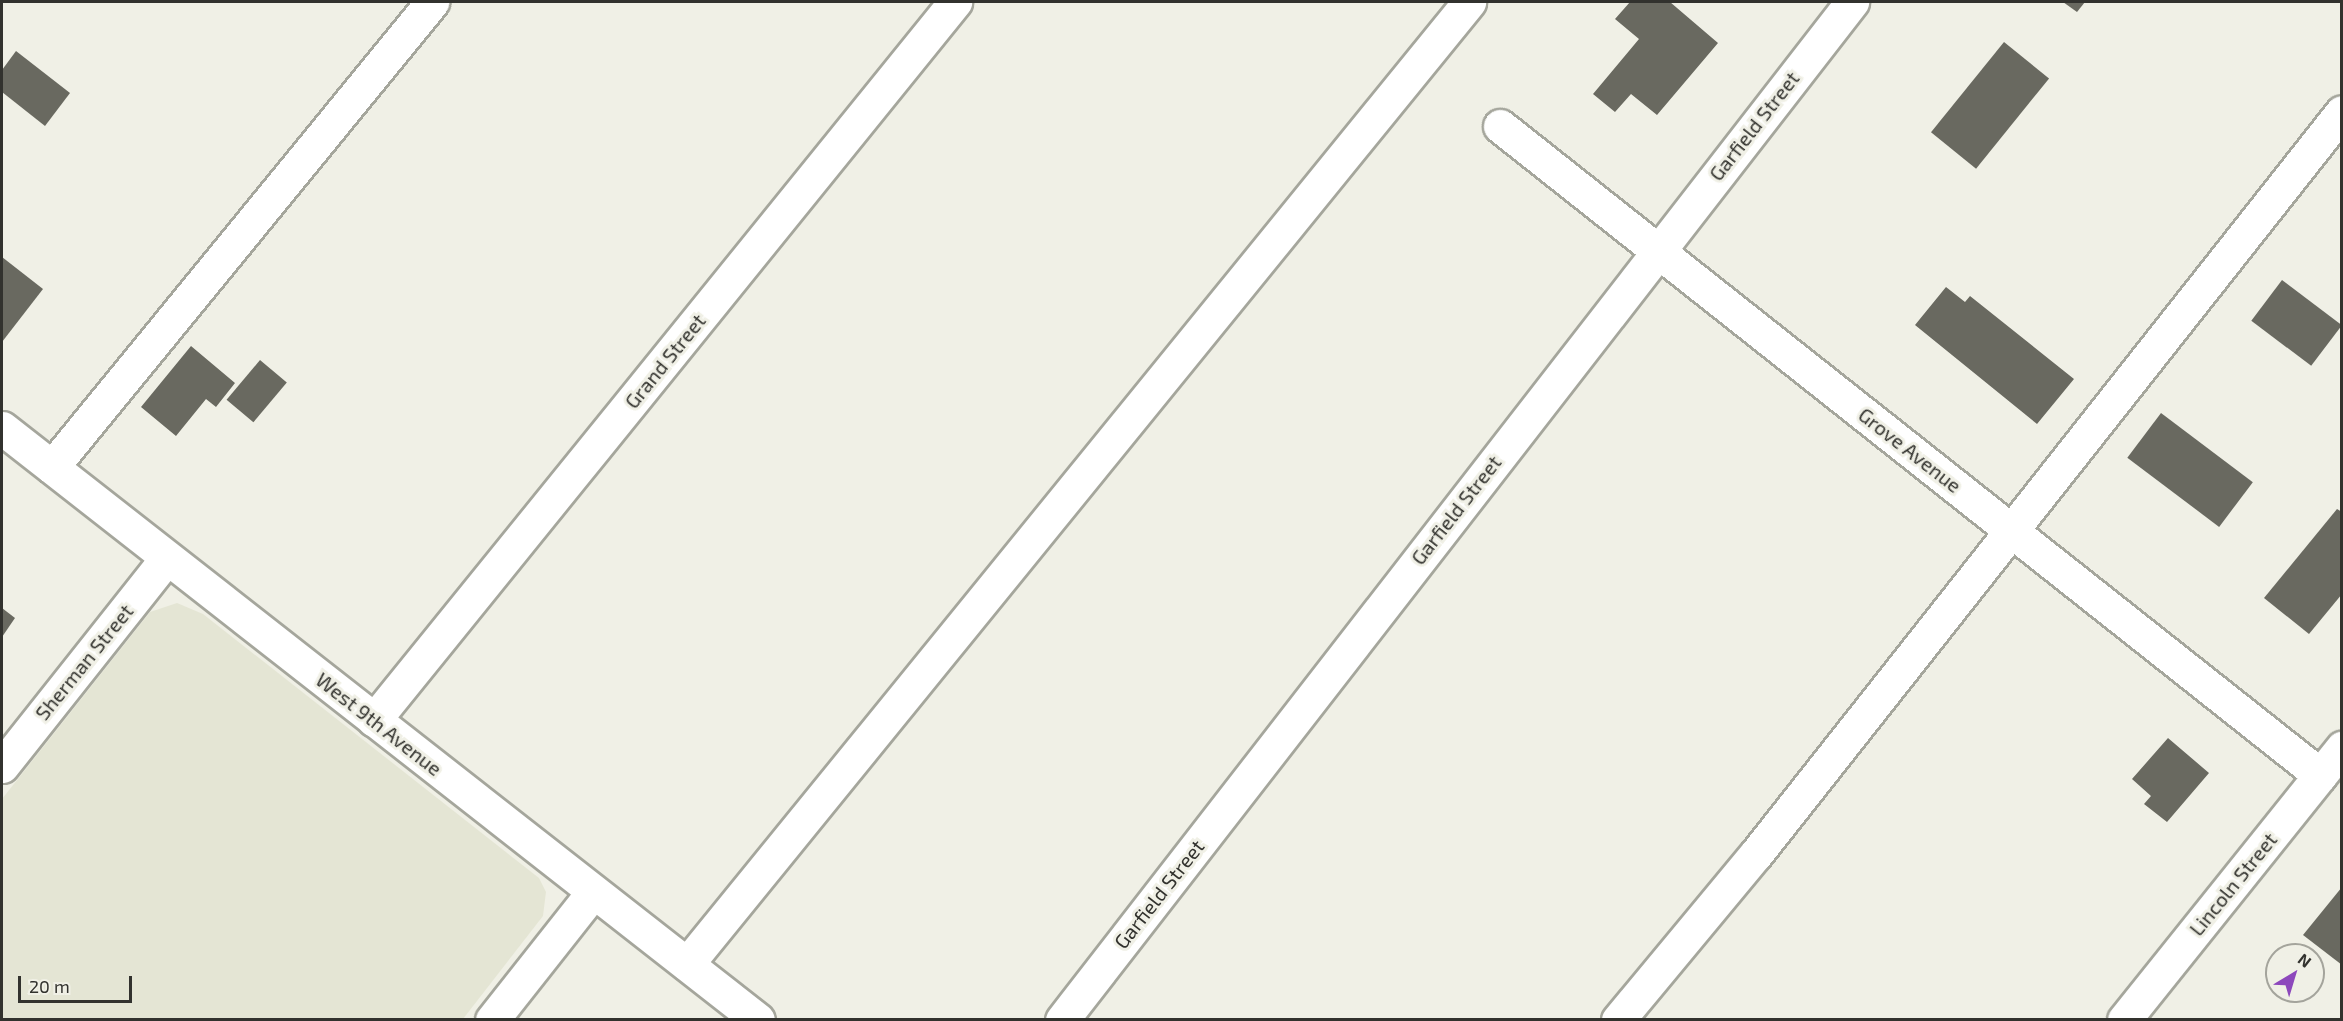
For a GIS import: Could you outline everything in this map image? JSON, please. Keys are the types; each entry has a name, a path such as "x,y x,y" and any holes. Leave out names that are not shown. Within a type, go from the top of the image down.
{"street":[{"path":"52,467 432,2"},
{"name":"Grand Street","path":"374,720 955,2"},
{"path":"687,964 1469,2"},
{"name":"Garfield Street","path":"1062,1020 1656,249 1852,2"},
{"path":"1618,1020 1756,854 2342,112"},
{"name":"Grove Avenue","path":"1500,126 2320,775"},
{"name":"West 9th Avenue","path":"2,428 758,1020"},
{"name":"Sherman Street","path":"2,766 167,558"},
{"name":"Lincoln Street","path":"2124,1020 2342,748"},
{"path":"492,1020 593,892"}],"shaded area":[{"path":"177,603 203,614 539,878 546,892 543,916 463,1019 2,1019 2,799 150,612"}],"building":[{"path":"1630,2 1670,2 1718,43 1657,115 1631,94 1615,112 1593,94 1639,39 1615,19"},
{"path":"2063,2 2085,2 2077,12"},
{"path":"2004,42 2049,79 1976,169 1931,132"},
{"path":"16,51 70,93 45,126 2,92 2,70"},
{"path":"2,257 43,289 2,342"},
{"path":"2282,280 2342,325 2311,366 2251,321"},
{"path":"1946,287 1965,302 1970,296 2074,379 2037,424 1915,325"},
{"path":"191,346 235,383 216,407 206,399 176,436 141,407"},
{"path":"260,360 287,382 253,422 227,400"},
{"path":"2161,413 2253,482 2219,527 2127,458"},
{"path":"2337,509 2342,512 2342,594 2309,634 2264,598"},
{"path":"2,608 15,618 2,637"},
{"path":"2168,738 2209,773 2167,822 2144,804 2151,796 2132,779"},
{"path":"2342,887 2342,965 2325,952 2325,943 2313,943 2303,935"}]}
